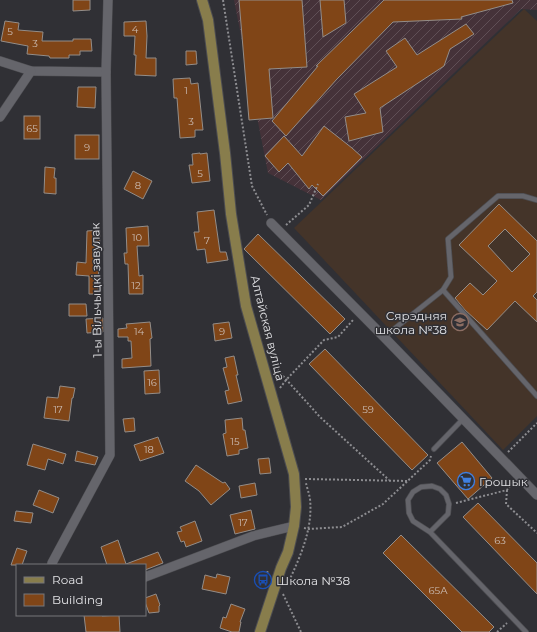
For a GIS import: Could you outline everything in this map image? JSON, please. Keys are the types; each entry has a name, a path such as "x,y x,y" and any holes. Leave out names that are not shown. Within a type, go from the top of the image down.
{"main road":[{"name":"Алтайская вуліца","path":"202,0 208,20 225,153 231,214 246,306 294,474 296,506 294,526 288,552 260,632"}],"street":[{"name":"1-ы Вільчыцкі завулак","path":"52,564 110,455 106,72 108,0"},
{"path":"0,61 31,71 106,72"},
{"path":"0,117 31,71"},
{"path":"271,223 537,495"},
{"path":"146,577 253,536 294,526"}],"lane":[{"path":"384,337 443,290 451,277 448,239 498,196 524,196 537,200"},
{"path":"443,290 537,396"},
{"path":"434,449 463,419"},
{"path":"430,532 448,514 449,504 446,496 440,489 432,486 421,487 413,492 408,500 409,513 413,520 430,532 526,632"}],"path":[{"path":"224,0 252,186 271,223"},
{"path":"279,231 309,206 318,184"},
{"path":"272,398 286,380 324,340 338,337 360,313"},
{"path":"270,362 320,417 389,480"},
{"path":"501,459 537,423"},
{"path":"294,526 309,529 342,528 383,504 430,460 434,449"},
{"path":"449,504 506,490 518,476"},
{"path":"294,479 408,481"},
{"path":"506,490 506,504 537,533"},
{"path":"277,580 301,632"},
{"path":"498,632 512,618"}],"shaded area":[{"path":"234,0 537,0 537,10 521,9 321,200 268,173"},
{"name":"Сярэдняя школа №38","path":"524,9 537,21 537,416 503,450 294,228"}],"building":[{"path":"73,0 90,0 90,10 73,11"},
{"path":"239,0 302,0 307,67 269,69 273,118 249,120"},
{"path":"320,0 344,0 346,23 323,37"},
{"path":"384,0 512,0 513,3 461,17 462,19 393,22 337,79 286,136 272,121 318,66 316,66"},
{"path":"5,21 19,23 18,30 43,32 42,41 73,41 73,39 91,39 92,51 80,51 80,55 69,55 69,58 50,58 49,56 27,54 28,46 1,41"},
{"path":"146,21 146,58 156,58 156,76 135,75 135,36 124,36 124,22"},
{"path":"466,24 474,34 450,49 444,66 380,108 383,132 349,141 345,117 366,113 354,94 397,67 386,51 405,38 417,55"},
{"path":"186,51 196,51 197,64 186,65"},
{"path":"190,78 191,84 198,83 203,130 195,130 195,137 180,138 177,98 174,98 173,79"},
{"path":"78,87 96,87 95,108 77,107"},
{"path":"24,116 40,116 40,139 24,139"},
{"path":"324,126 362,157 323,196 312,185 309,189 288,163 279,172 265,156 284,136 302,156"},
{"path":"75,135 99,135 99,159 75,159"},
{"path":"207,153 210,181 192,183 189,165 193,165 192,154"},
{"path":"45,167 55,168 54,178 56,178 56,194 44,193"},
{"path":"133,171 152,181 143,199 124,189"},
{"path":"499,204 537,241 537,292 533,296 537,300 537,322 515,301 487,330 465,310 455,298 470,283 483,295 497,281 459,245","holes":["505,229 530,254 512,272 488,246"]},
{"path":"214,210 220,252 226,252 228,260 207,263 205,249 197,250 194,232 199,232 197,212"},
{"path":"148,226 149,246 137,246 139,276 143,275 143,294 129,294 128,264 125,264 124,253 127,253 126,228"},
{"path":"100,230 98,294 89,294 89,276 76,275 77,262 86,263 87,231"},
{"path":"258,234 345,319 330,334 244,249"},
{"path":"69,304 86,304 87,316 69,316"},
{"path":"103,318 103,332 87,333 86,319"},
{"path":"150,322 152,338 150,339 151,366 122,368 122,359 132,358 131,341 128,341 128,337 118,337 118,329 127,328 126,324"},
{"path":"229,322 232,338 215,341 213,324"},
{"path":"325,349 428,455 412,470 309,364"},
{"path":"234,356 238,375 236,375 242,401 228,404 225,391 229,390 223,368 227,367 225,358"},
{"path":"159,370 160,393 145,394 144,371"},
{"path":"60,386 75,388 69,421 44,418 47,397 58,398"},
{"path":"134,418 135,431 125,432 123,419"},
{"path":"242,418 243,430 245,430 248,448 239,450 239,454 227,456 223,434 226,433 225,420"},
{"path":"158,437 164,453 140,461 134,445"},
{"path":"462,442 492,478 468,499 437,463"},
{"path":"33,444 66,454 63,464 48,459 45,470 27,465"},
{"path":"77,451 98,457 95,465 75,461"},
{"path":"269,458 271,473 260,474 258,459"},
{"path":"196,465 223,483 225,482 230,489 211,505 199,491 185,481"},
{"path":"255,483 257,495 241,498 239,486"},
{"path":"39,490 59,498 53,513 33,505"},
{"path":"478,503 537,563 537,594 463,517"},
{"path":"251,510 255,529 235,534 230,515"},
{"path":"16,511 33,513 31,523 14,521"},
{"path":"195,521 202,541 186,547 184,541 181,542 177,532 182,531 180,527"},
{"path":"401,535 494,627 489,632 462,632 383,553"},
{"path":"118,540 126,564 107,564 101,547"},
{"path":"17,548 27,551 22,564 11,565"},
{"path":"158,552 163,563 146,570 146,564 126,564"},
{"path":"217,574 230,577 226,594 202,589 205,575 216,578"},
{"path":"156,594 160,605 159,612 149,613 146,605 146,598"},
{"path":"231,604 245,609 240,622 239,632 232,632 220,628 223,617 226,618"},
{"path":"84,616 119,616 120,632 86,632"}],"place":[{"name":"Сярэдняя школа №38","path":"460,322"},
{"name":"Грошык","path":"466,481"},
{"name":"Школа №38","path":"263,580"}]}
